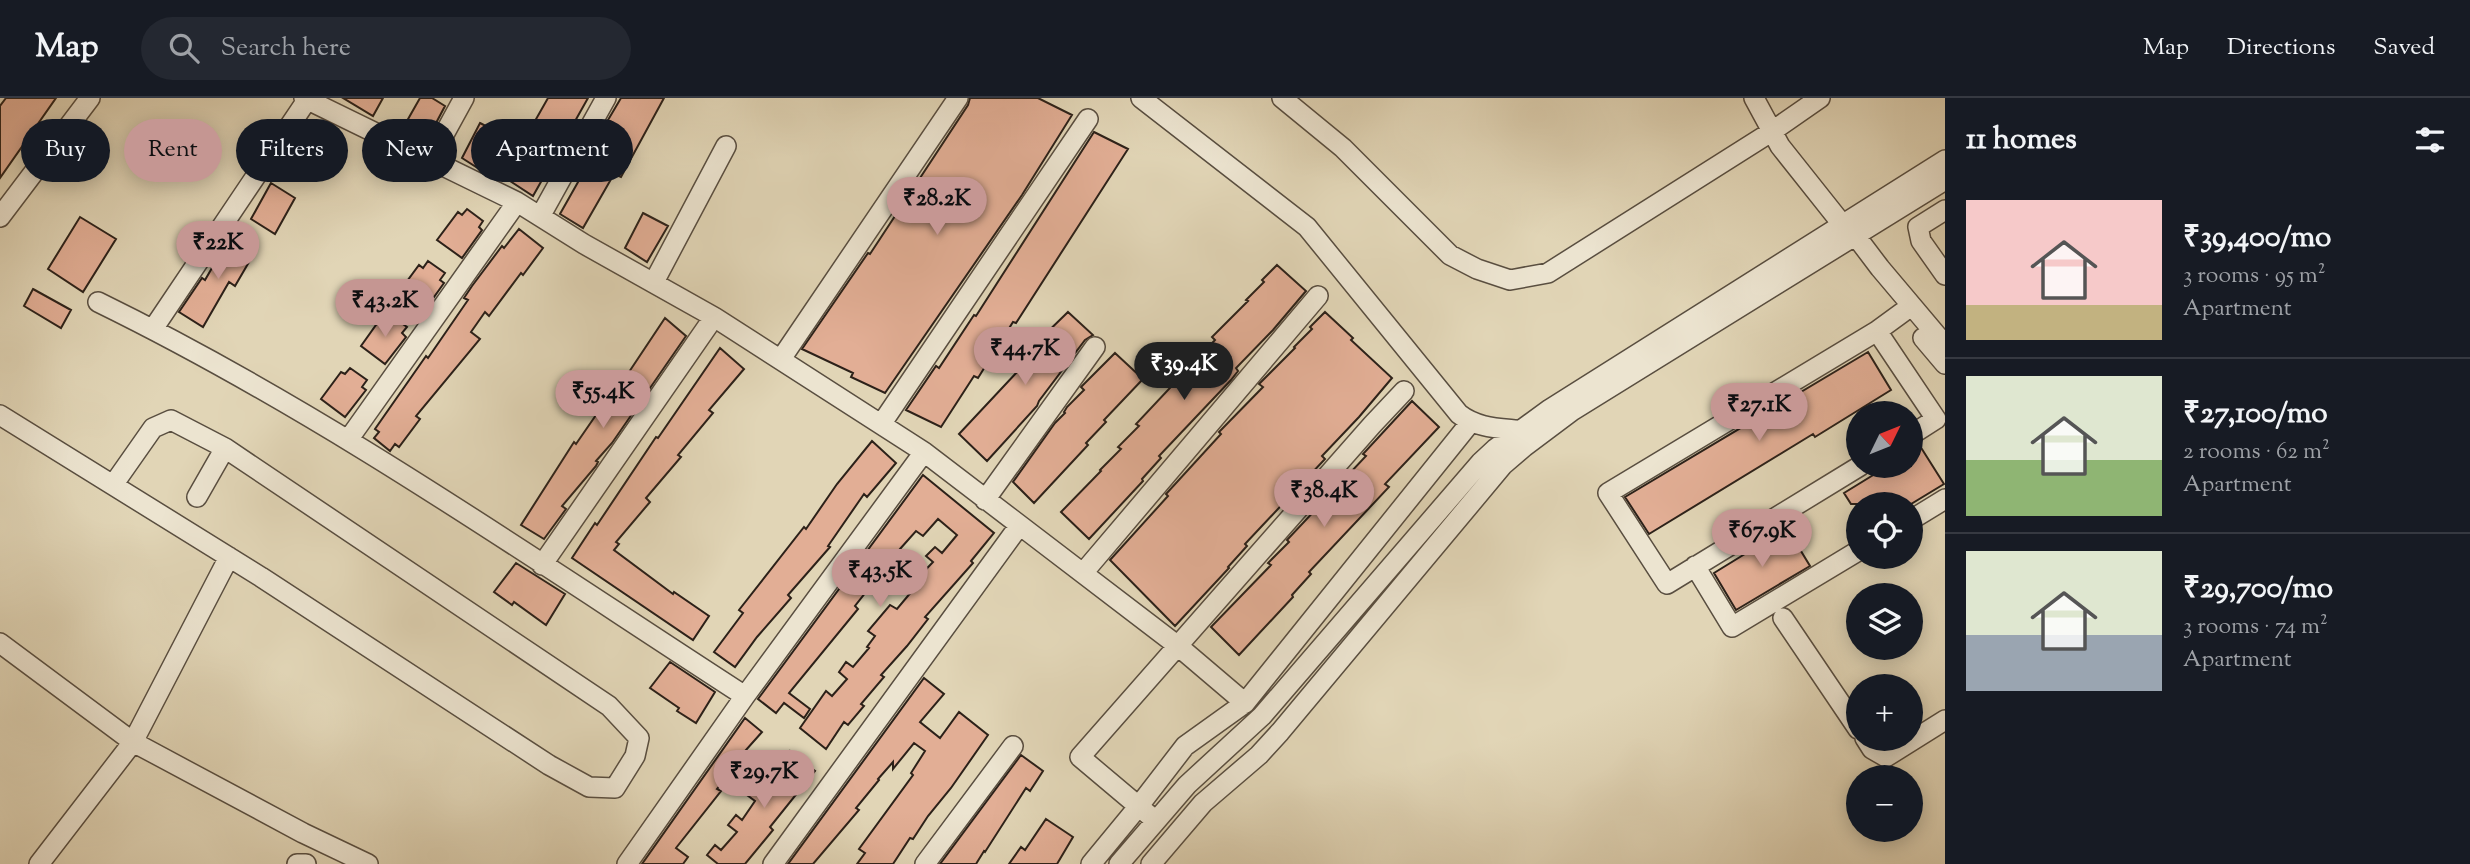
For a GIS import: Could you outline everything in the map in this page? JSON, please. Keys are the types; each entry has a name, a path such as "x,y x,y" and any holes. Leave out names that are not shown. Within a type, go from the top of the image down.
{"street":[{"path":"0,217 90,98"},
{"path":"452,119 464,98"},
{"path":"541,215 606,98"},
{"path":"781,359 958,98"},
{"path":"1141,98 1307,228 1440,393 1470,423 1542,434"},
{"path":"1282,98 1343,148 1450,255 1477,269 1510,280 1548,273 1820,98"},
{"path":"1754,98 1771,132 1843,233 1903,312 1942,346"},
{"path":"153,329 306,99 362,127"},
{"path":"882,423 1088,119"},
{"path":"654,282 726,146"},
{"path":"1150,864 1203,803 1259,755 1280,732 1503,465 1572,411 1843,233 1945,160"},
{"path":"457,173 541,215 584,244 714,317 882,423 924,452 1178,646 1245,704"},
{"path":"1119,864 1187,785 1262,716 1481,463 1550,409 1843,233 1945,180"},
{"path":"348,440 517,202"},
{"path":"1945,210 1918,227 1922,241 1945,275"},
{"path":"1843,233 1880,268 1942,346"},
{"path":"1083,573 1318,296"},
{"path":"98,302 153,329 348,440 745,696"},
{"path":"1846,474 1667,584 1608,492 1877,331 1903,312"},
{"path":"542,565 714,317"},
{"path":"1877,331 1941,416 1923,427"},
{"path":"985,500 1096,347"},
{"path":"1156,821 1080,757 1404,391"},
{"path":"0,415 229,557 548,765 589,787 615,788 635,756 639,738 609,706 225,448 171,420 153,428 113,485"},
{"path":"1091,864 1185,746 1245,704 1470,423"},
{"path":"197,497 225,448"},
{"path":"627,864 745,696 924,452"},
{"path":"1923,513 1945,499"},
{"path":"773,864 1019,526"},
{"path":"38,864 133,742 229,557"},
{"path":"1695,566 1732,627 1846,558"},
{"path":"1783,618 1846,711"},
{"path":"0,643 133,742 303,833 368,864"},
{"path":"1923,734 1945,720"},
{"path":"925,864 1013,746"},
{"path":"1876,751 1886,757 1896,751"},
{"path":"297,864 306,864"}],"building":[{"path":"6,98 56,98 41,119 21,119 21,148 0,178 0,106"},
{"path":"343,98 383,98 373,116"},
{"path":"420,98 432,98 445,106 438,119 408,119"},
{"path":"548,98 588,98 576,119 536,119"},
{"path":"621,98 664,98 633,155 633,119 609,119"},
{"path":"970,98 1038,98 1072,115 1022,195 885,393 851,377 853,373 802,349 868,253 870,254"},
{"path":"1094,132 1128,149 1016,323 1013,322 978,378 974,376 941,427 906,410 936,366 939,368 974,315 976,316"},
{"path":"471,140 471,164 462,158"},
{"path":"512,182 541,182 533,196"},
{"path":"578,182 609,182 583,228 560,214"},
{"path":"271,183 295,198 275,234 251,219"},
{"path":"467,209 483,221 479,227 482,230 462,258 437,240 458,212 462,215"},
{"path":"643,213 668,226 647,262 625,248"},
{"path":"80,217 116,239 83,292 48,269"},
{"path":"519,229 543,248 489,316 485,312 471,332 480,339 416,416 420,419 399,447 395,444 390,451 374,438 379,432 375,429 468,300 464,298 472,286 502,246 504,248"},
{"path":"231,235 256,250 235,286 229,282 203,327 179,312 202,278 205,280"},
{"path":"428,261 445,273 440,280 444,283 424,311 399,292 419,265 423,268"},
{"path":"1277,265 1306,291 1236,368 1238,371 1231,380 1159,456 1161,458 1143,481 1089,539 1061,512 1121,449 1118,447 1139,426 1136,424 1215,340 1212,337 1248,301 1246,300 1264,282 1262,280"},
{"path":"33,289 71,310 61,328 24,306"},
{"path":"1068,312 1093,335 1085,340 1037,406 987,461 959,434 1018,371 1016,369 1036,348 1033,346"},
{"path":"1325,312 1392,378 1322,456 1325,459 1245,544 1247,546 1229,568 1175,626 1110,560 1221,434 1219,432 1263,387 1259,384 1295,348"},
{"path":"390,315 407,327 402,333 406,337 385,364 361,346 381,318 385,321"},
{"path":"665,318 686,336 612,443 596,461 596,466 562,506 566,509 544,539 521,525 574,442 576,444 605,402 607,405"},
{"path":"720,348 744,369 709,410 713,413 678,455 681,457 646,498 650,502 616,542 619,544 614,550 673,594 674,592 709,616 693,640 572,558"},
{"path":"1868,352 1891,390 1873,401 1846,401 1846,418 1815,437 1813,434 1649,534 1625,497"},
{"path":"1115,353 1143,379 1104,420 1106,422 1086,443 1088,445 1034,503 1013,482 1067,407 1084,390 1081,387"},
{"path":"350,368 367,380 362,387 366,390 345,417 321,399 341,372 345,374"},
{"path":"1412,401 1439,427 1385,484 1389,487 1309,572 1311,574 1293,597 1239,655 1211,627 1271,565 1268,563 1289,542 1287,540 1366,456 1363,454"},
{"path":"872,441 896,463 867,497 864,494 828,546 830,547 788,595 791,598 735,667 714,652 743,613 739,610 804,527 806,529 837,484"},
{"path":"1923,451 1944,484 1923,497 1923,492 1846,492 1846,496 1844,493 1868,478 1923,478"},
{"path":"923,475 994,533 971,561 973,563 925,617 928,619 907,646 881,675 884,677 861,704 864,706 848,725 844,722 826,749 800,728 826,691 832,696 847,679 839,672 846,662 853,667 869,648 867,647 875,636 868,631 890,605 897,609 912,591 904,584 911,574 917,579 933,562 926,556 935,547 942,553 957,535 938,519 923,536 916,531 900,549 855,606 858,609 789,693 810,709 804,718 784,703 776,713 758,699"},
{"path":"1787,528 1810,566 1736,610 1714,573"},
{"path":"516,563 565,594 546,625 514,602 512,605 494,592"},
{"path":"670,662 715,692 696,723 650,688"},
{"path":"924,678 944,694 920,722 940,738 959,712 988,735 951,788 913,839 910,838 893,864 857,864 865,853 859,849 913,775 911,773 925,751 914,743 893,769 893,762 878,779 856,808 859,810 813,864 788,864"},
{"path":"745,718 762,732 737,760 740,762 717,789 721,791 676,848 688,857 683,864 642,864"},
{"path":"790,751 815,771 770,827 773,830 745,864 718,864 707,855 715,845 721,850 737,832 728,825 736,815 742,820 755,801 747,795 755,785 761,791 774,769 769,765 777,756 783,761"},
{"path":"1021,755 1043,771 1030,791 1026,788 985,852 976,864 940,864"},
{"path":"1046,819 1073,837 1057,864 1009,864 1021,847 1025,850"}]}
